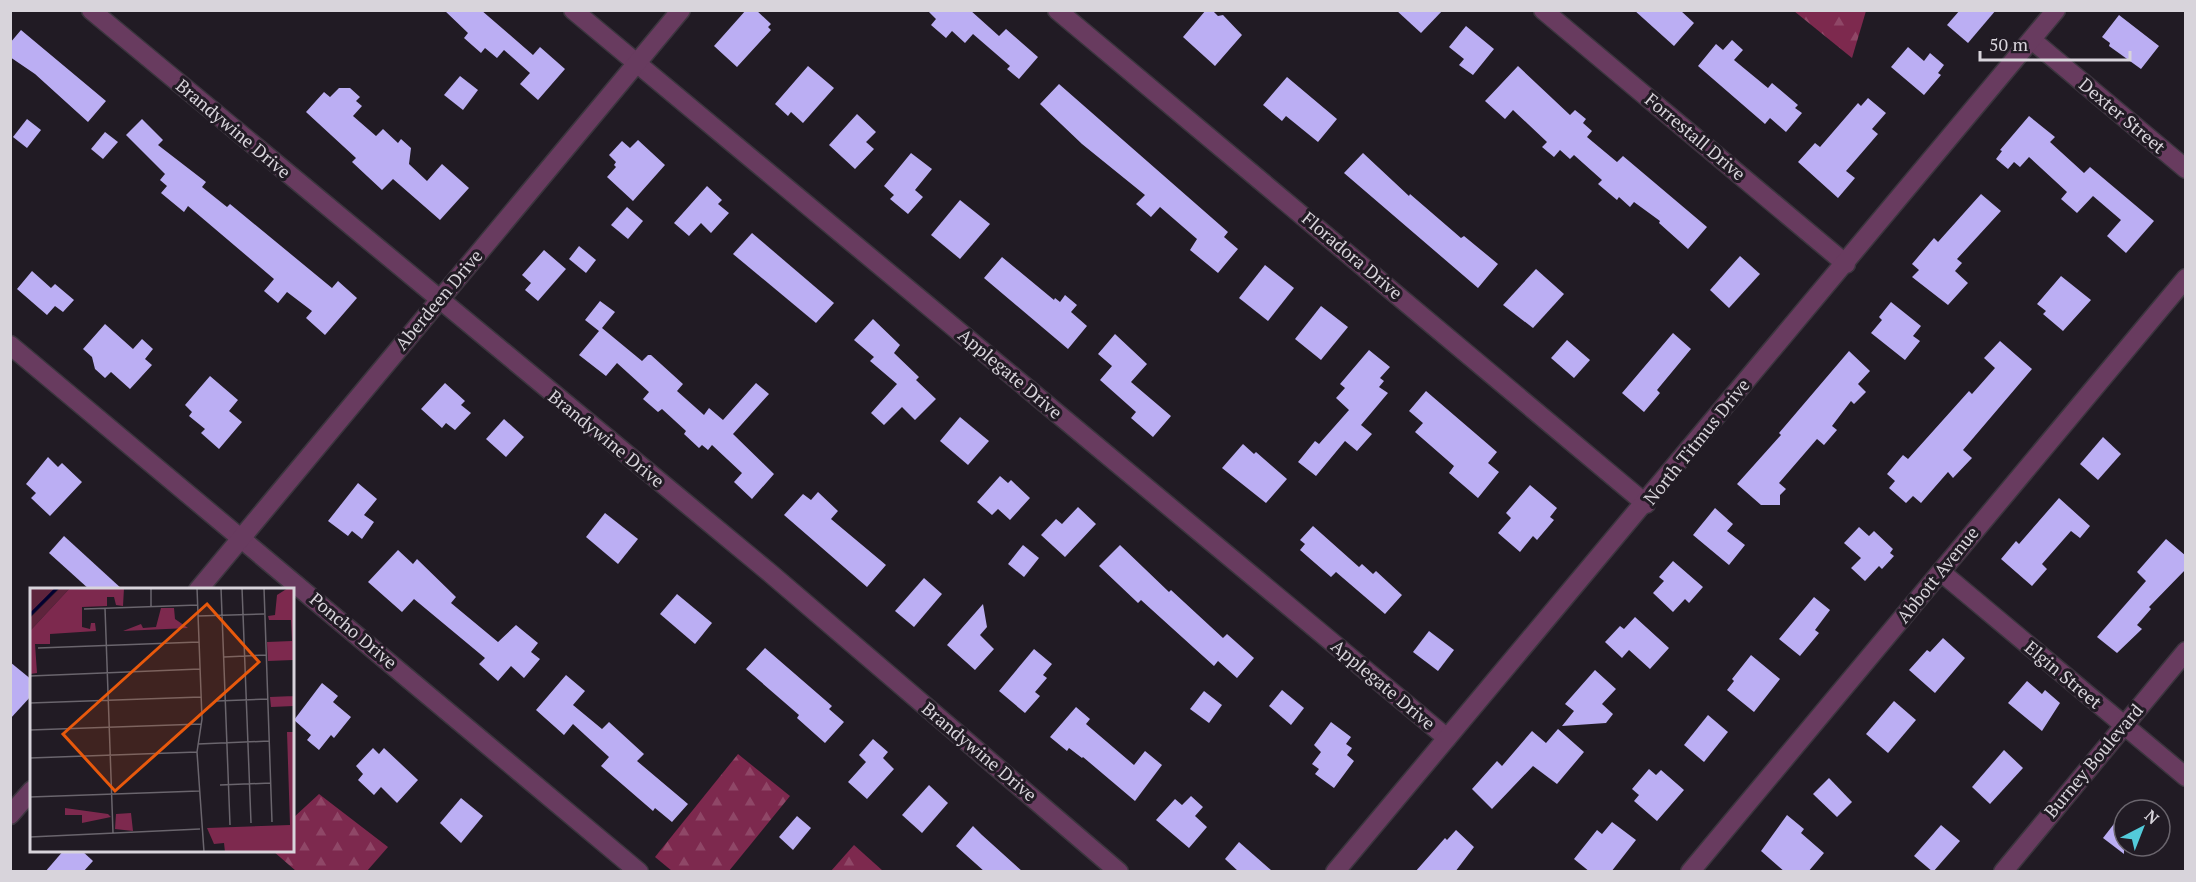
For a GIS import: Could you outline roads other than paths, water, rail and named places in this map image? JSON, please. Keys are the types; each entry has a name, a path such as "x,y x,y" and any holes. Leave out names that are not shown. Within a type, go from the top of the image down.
{"street":[{"name":"Brandywine Drive","path":"91,10 439,301 770,573 1119,872"},
{"name":"Applegate Drive","path":"573,10 1447,738"},
{"name":"Aberdeen Drive","path":"200,588 681,10"},
{"name":"Floradora Drive","path":"1056,10 1646,504"},
{"name":"Forrestall Drive","path":"1544,10 1846,264"},
{"name":"North Titmus Drive","path":"1335,872 1646,504 2056,10"},
{"name":"Dexter Street","path":"2032,40 2186,169"},
{"name":"Abbott Avenue","path":"1690,872 2186,278"},
{"name":"Poncho Drive","path":"10,345 639,872"},
{"name":"Elgin Street","path":"1941,572 2186,777"},
{"name":"Burney Boulevard","path":"2003,872 2186,651"},
{"path":"10,815 30,792"}]}
